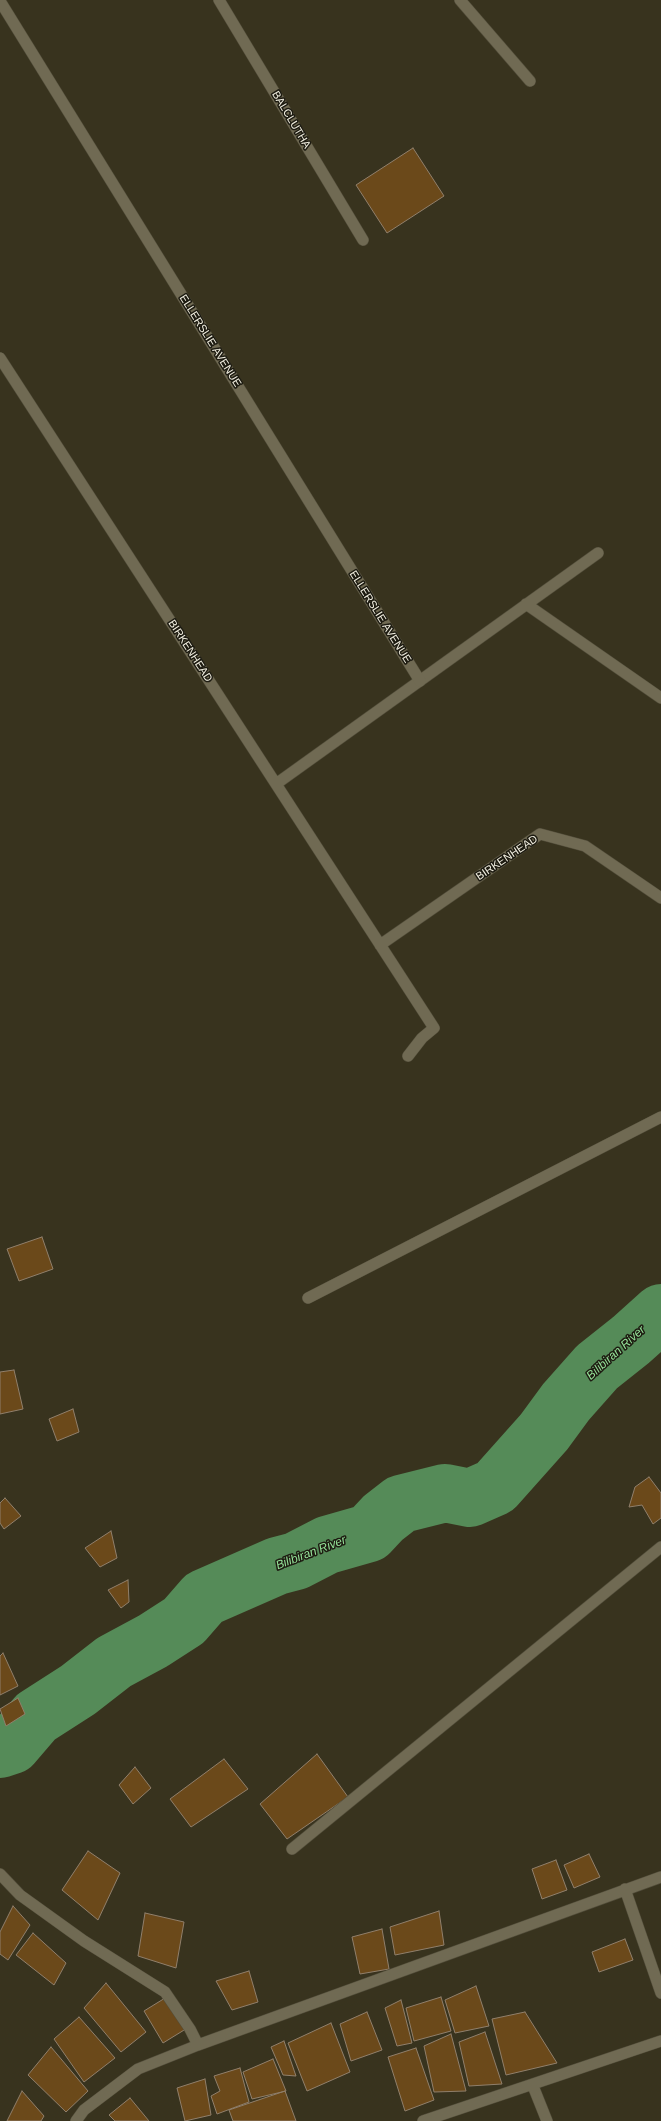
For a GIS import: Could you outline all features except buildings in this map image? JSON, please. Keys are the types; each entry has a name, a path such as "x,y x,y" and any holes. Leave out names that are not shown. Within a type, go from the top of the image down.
{"street":[{"name":"BALCLUTHA","path":"219,0 363,240"},
{"path":"460,0 530,80"},
{"name":"ELLERSLIE AVENUE","path":"0,1 420,681"},
{"name":"BIRKENHEAD","path":"0,358 434,1028 422,1038 408,1056"},
{"path":"276,784 598,554"},
{"path":"526,604 661,698"},
{"name":"BIRKENHEAD","path":"380,945 540,834 585,846 661,898"},
{"path":"308,1298 661,1117"},
{"path":"292,1849 661,1547"},
{"path":"0,1874 20,1895 32,1904 84,1941 164,1992 190,2029 198,2045"},
{"path":"76,2121 84,2110 138,2069 198,2045 661,1877"},
{"path":"625,1889 661,1993"},
{"path":"423,2121 533,2086 661,2041"},
{"path":"533,2086 547,2121"}],"waterway":[{"name":"Bilibiran River","path":"0,1749 12,1745 36,1717 78,1690 114,1662 153,1641 184,1621 204,1598 277,1566 296,1561 327,1545 369,1533 383,1518 401,1504 445,1493 470,1498 495,1487 544,1432 566,1402 597,1367 631,1340 661,1313"}]}
